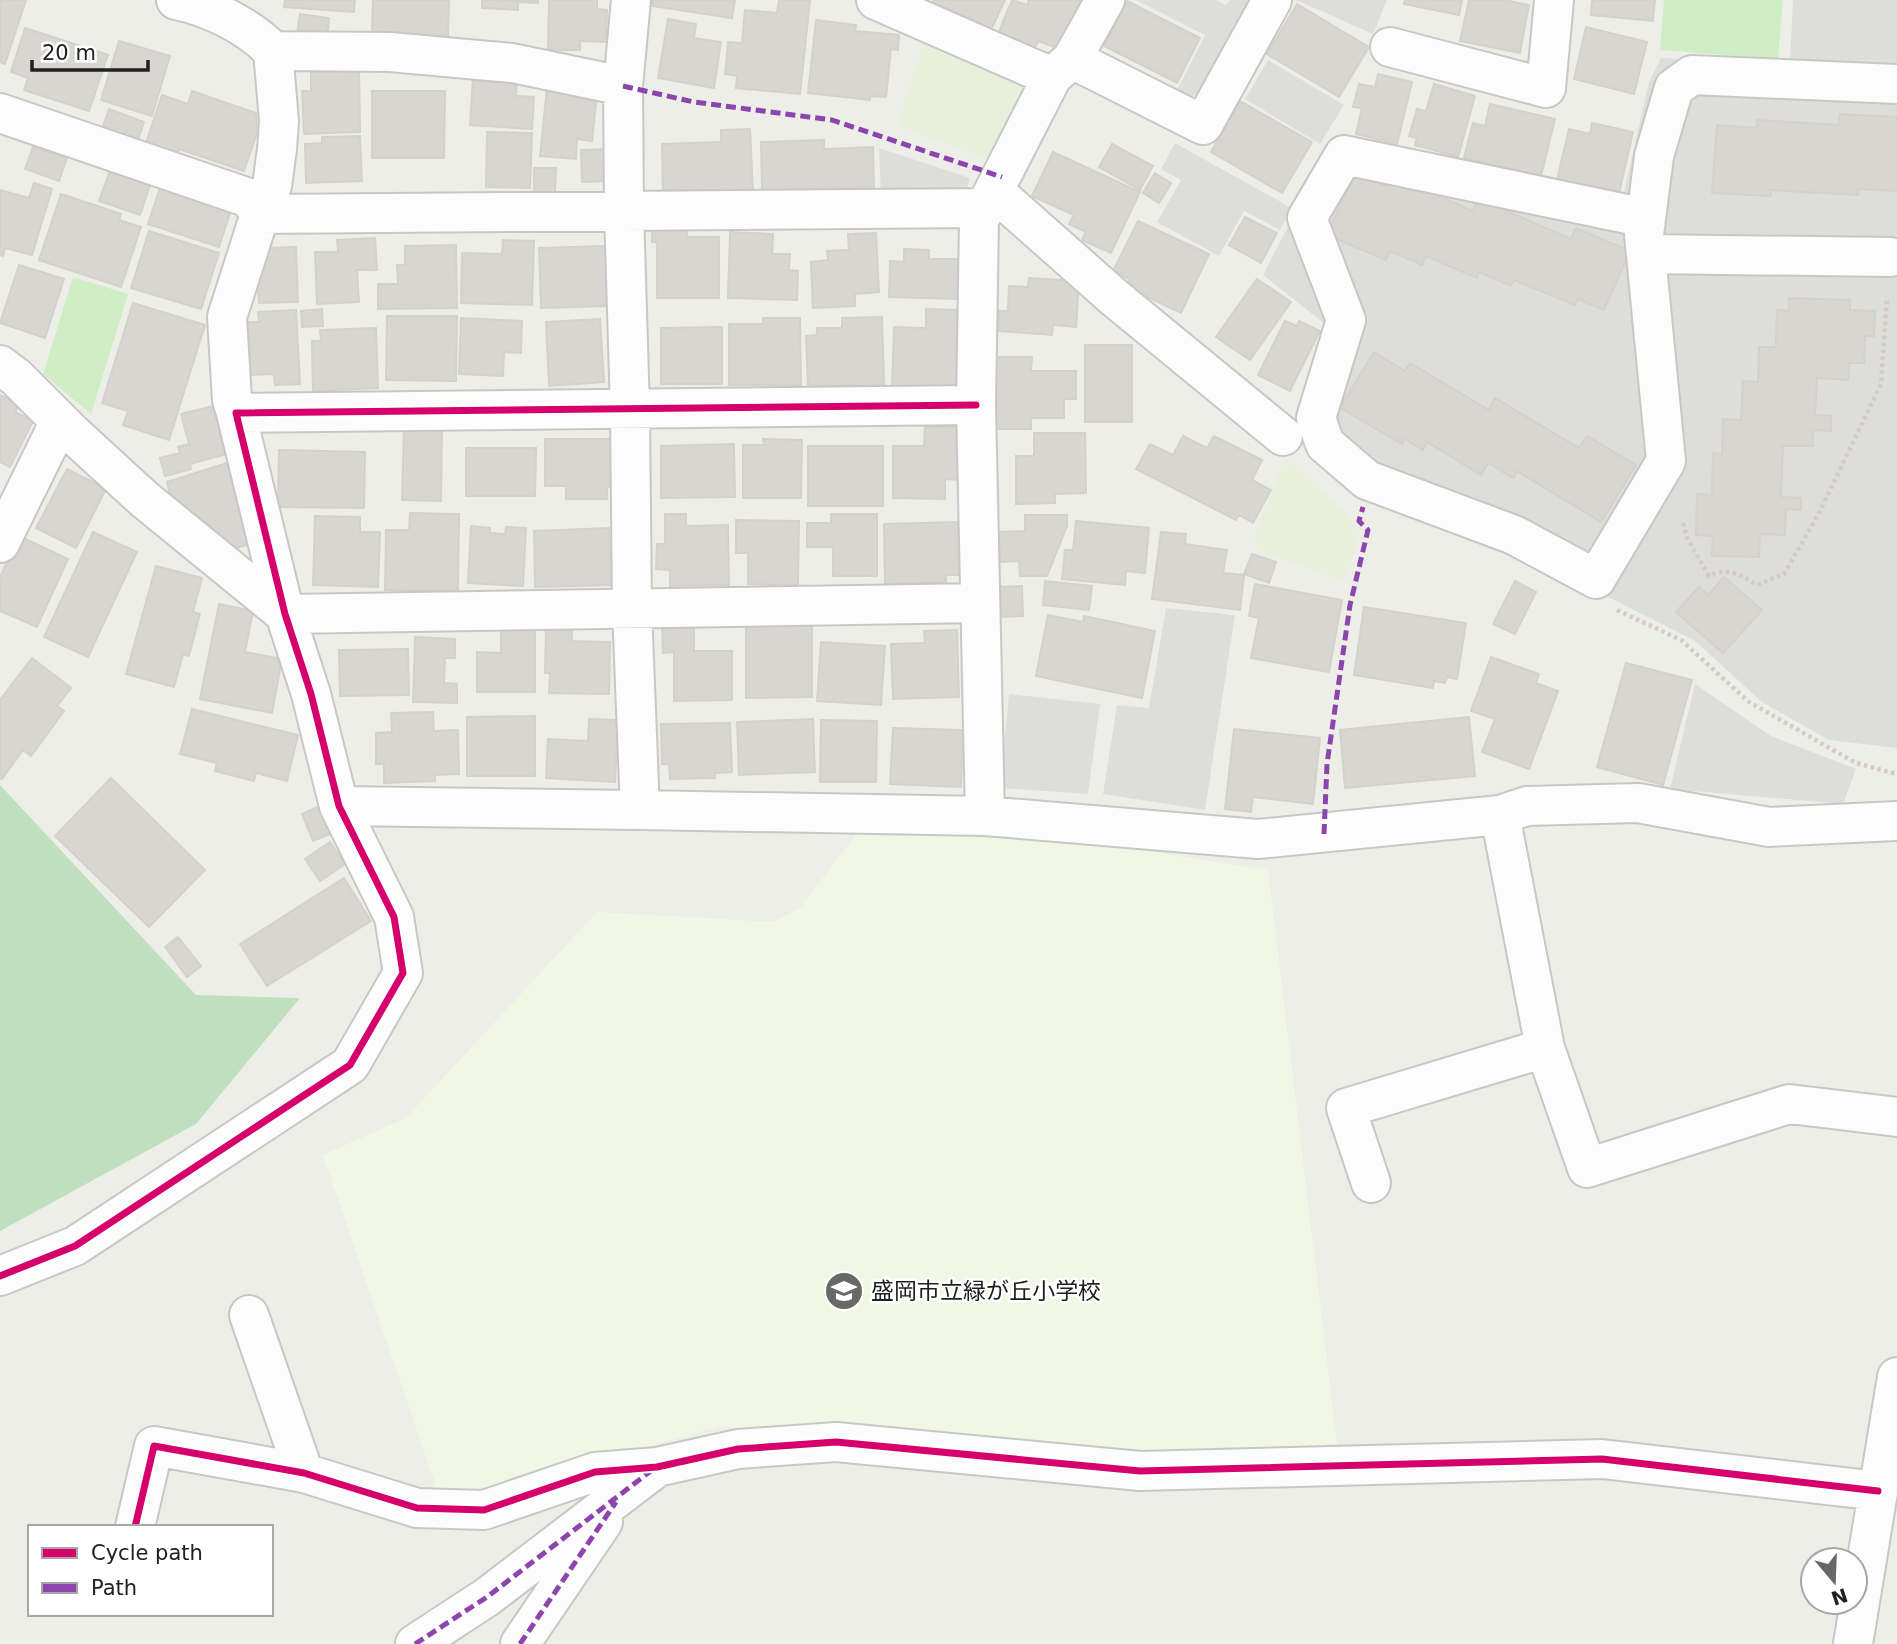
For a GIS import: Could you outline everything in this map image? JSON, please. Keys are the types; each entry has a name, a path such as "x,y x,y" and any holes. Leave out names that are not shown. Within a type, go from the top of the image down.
{"street":[{"path":"631,0 623,86 624,211 632,609 640,810"},
{"path":"876,0 1062,68 1203,125 1272,0"},
{"path":"985,816 976,405 979,220 1062,68 1105,0"},
{"path":"1390,47 1546,88 1554,0"},
{"path":"0,1276 75,1246 350,1065 403,973 394,917 339,806 311,694 285,614 232,400 227,317 260,214 272,186 277,149 279,121 273,51 256,34 189,1"},
{"path":"273,51 390,52 493,61 623,86"},
{"path":"1890,257 1646,236 1343,155 1307,218 1346,320 1316,418 1325,444 1367,480 1514,536 1596,579 1666,461 1646,236 1654,156 1674,88 1692,75 1897,84"},
{"path":"0,113 248,198 260,214"},
{"path":"260,214 624,211 990,200 1283,436"},
{"path":"0,365 16,377 144,499 285,614 979,603"},
{"path":"236,413 976,405"},
{"path":"0,543 60,421"},
{"path":"339,806 985,816 1258,839 1500,815 1527,806 1638,803 1769,827 1897,821"},
{"path":"1500,815 1545,1048 1587,1168 1789,1104 1897,1117"},
{"path":"1371,1183 1346,1108 1545,1048"},
{"path":"249,1315 304,1473"},
{"path":"1853,1644 1897,1377"},
{"path":"135,1525 153,1446 304,1473 417,1508 484,1510 595,1472 657,1467 737,1449 836,1442 1140,1471 1602,1459 1878,1492"},
{"path":"415,1644 487,1597 657,1467"},
{"path":"520,1644 624,1491"}],"path":[{"path":"1683,523 1687,538 1709,576 1717,572 1738,573 1757,585 1784,574 1818,515 1881,384 1890,257"}],"shaded area":[{"path":"1136,0 1216,0 1226,5 1230,0 1252,0 1202,92 1186,98 1176,92 1205,35"},
{"path":"1296,0 1387,0 1373,34"},
{"path":"1793,0 1897,0 1897,59 1790,64"},
{"path":"927,35 1021,75 1027,91 996,153 981,157 897,125"},
{"path":"1661,58 1790,64 1897,59 1897,748 1829,740 1762,702 1695,641 1559,572 1380,506 1302,439 1300,410 1330,328 1263,275 1335,136 1622,201 1649,82"},
{"path":"1268,60 1344,105 1320,144 1245,99"},
{"path":"1175,143 1292,208 1280,230 1244,211 1219,256 1157,222 1181,180 1161,169"},
{"path":"879,148 970,178 965,195 881,197"},
{"path":"1667,211 1897,213 1896,297 1666,295"},
{"path":"1308,238 1373,263 1395,327 1388,340 1333,322 1324,303 1292,293 1276,251"},
{"path":"1690,302 1704,473 1677,533 1648,540 1649,569 1633,593 1612,583 1680,456 1666,304"},
{"path":"1341,417 1406,465 1504,489 1594,537 1585,556 1391,475 1329,429"},
{"path":"1285,458 1348,514 1357,542 1345,582 1258,550 1254,538"},
{"path":"1166,608 1235,615 1205,810 1103,794 1117,705 1149,708"},
{"path":"1695,684 1771,736 1856,769 1843,804 1670,789"},
{"path":"1009,694 1100,704 1088,794 1000,788"},
{"name":"盛岡市立緑が丘小学校","path":"858,832 1095,843 1268,870 1338,1453 1126,1457 936,1436 716,1427 537,1479 460,1496 439,1495 323,1155 406,1118 597,912 774,922 800,908"}],"green space":[{"path":"1664,0 1783,0 1778,59 1660,50"},
{"path":"73,277 128,294 91,414 43,374"},
{"path":"0,785 196,995 300,998 196,1124 0,1231"}],"building":[{"path":"0,0 26,0 5,64 0,62"},
{"path":"285,0 355,0 354,12 284,7"},
{"path":"373,0 449,0 448,39 372,36"},
{"path":"482,0 538,0 538,3 518,2 518,10 482,8"},
{"path":"549,0 597,0 597,9 607,10 606,42 580,41 580,50 548,50"},
{"path":"653,0 735,0 732,18 652,6"},
{"path":"779,0 810,0 800,94 736,88 737,76 725,74 728,42 742,43 745,10 777,13"},
{"path":"934,0 1005,0 991,30 932,3"},
{"path":"1012,0 1027,5 1029,0 1081,0 1060,49 1038,41 1032,54 996,39"},
{"path":"1405,0 1462,0 1459,15 1404,4"},
{"path":"1469,0 1504,0 1529,5 1520,53 1460,41"},
{"path":"1592,0 1655,0 1653,21 1591,15"},
{"path":"1127,1 1200,38 1177,83 1104,46"},
{"path":"1297,4 1369,47 1339,97 1267,54"},
{"path":"300,14 329,18 327,40 297,36"},
{"path":"668,19 696,24 694,38 721,42 714,88 658,78"},
{"path":"816,20 856,25 855,31 899,35 898,50 891,49 886,97 870,96 870,100 808,93"},
{"path":"1586,27 1647,42 1634,94 1574,79"},
{"path":"25,28 108,55 89,111 24,90 28,78 11,72"},
{"path":"119,41 170,56 152,116 101,100"},
{"path":"359,70 360,132 304,134 302,91 311,91 311,72"},
{"path":"1378,74 1412,82 1397,144 1356,134 1362,108 1353,107 1359,84 1375,87"},
{"path":"473,79 517,82 516,96 534,97 532,129 470,125"},
{"path":"1434,84 1475,96 1458,157 1415,145 1417,138 1409,136 1417,109 1426,111"},
{"path":"547,88 597,92 592,141 577,139 576,159 540,156"},
{"path":"192,91 256,113 257,133 244,171 179,149 177,156 145,146 162,95 188,104"},
{"path":"372,91 445,91 444,158 372,158"},
{"path":"1240,101 1312,142 1282,193 1211,152"},
{"path":"1490,104 1555,119 1541,176 1464,158 1473,123 1485,126"},
{"path":"109,109 144,122 136,145 101,132"},
{"path":"1840,114 1897,117 1897,191 1858,189 1858,195 1771,190 1771,196 1712,193 1717,125 1757,128 1757,120 1839,125"},
{"path":"1592,123 1633,132 1619,194 1557,180 1569,129 1590,134"},
{"path":"750,129 753,193 663,197 662,144 721,142 721,130"},
{"path":"487,132 532,133 530,188 486,187"},
{"path":"360,136 362,181 306,183 305,144 322,143 322,137"},
{"path":"824,140 824,149 873,147 874,187 762,191 761,142"},
{"path":"1112,144 1153,166 1140,190 1099,167"},
{"path":"33,147 67,158 59,181 25,169"},
{"path":"610,149 610,181 582,182 581,150"},
{"path":"1053,152 1140,192 1111,253 1082,240 1086,232 1069,224 1074,215 1032,196"},
{"path":"111,168 151,182 140,215 99,201"},
{"path":"534,168 556,168 555,193 534,193"},
{"path":"1155,173 1171,183 1159,203 1143,193"},
{"path":"1355,173 1386,186 1390,175 1473,211 1479,199 1571,239 1576,228 1630,251 1604,310 1578,299 1575,305 1514,280 1511,286 1479,272 1477,278 1426,256 1422,265 1390,251 1386,260 1327,235"},
{"path":"34,183 52,189 32,255 5,248 3,256 0,255 0,190 29,198"},
{"path":"161,185 232,207 219,247 148,224"},
{"path":"61,194 121,214 119,220 141,227 121,287 39,260"},
{"path":"1245,217 1277,233 1261,263 1229,245"},
{"path":"1138,221 1209,254 1181,313 1126,287 1130,279 1113,271"},
{"path":"652,228 687,228 687,237 719,237 719,298 657,298 657,242 652,242"},
{"path":"149,231 219,253 201,309 131,288"},
{"path":"730,232 773,234 772,254 790,254 789,270 798,271 797,300 728,298"},
{"path":"876,233 879,292 855,294 855,306 813,308 811,262 828,260 827,251 849,250 848,234"},
{"path":"375,238 377,270 357,270 359,302 317,304 315,252 338,252 337,240"},
{"path":"503,240 534,241 532,305 461,303 462,253 502,254"},
{"path":"456,245 457,308 378,309 378,284 398,284 397,265 405,265 405,246"},
{"path":"606,246 607,306 541,308 539,248"},
{"path":"296,247 298,302 259,303 257,257 265,248"},
{"path":"904,249 929,250 929,259 958,259 957,299 889,297 890,261 904,262"},
{"path":"19,265 64,279 45,338 0,323"},
{"path":"1029,278 1079,281 1076,327 1053,325 1052,335 998,331 999,311 1008,311 1009,286 1028,287"},
{"path":"1257,279 1291,302 1250,360 1216,337"},
{"path":"1789,298 1850,300 1850,310 1875,311 1874,336 1865,336 1864,363 1849,363 1848,380 1817,378 1815,415 1831,416 1831,431 1813,430 1813,446 1783,446 1781,497 1801,498 1801,510 1786,509 1785,535 1760,534 1759,557 1712,556 1713,536 1696,535 1697,494 1712,495 1713,453 1722,454 1723,419 1741,420 1743,381 1758,382 1759,347 1776,347 1777,310 1789,311"},
{"path":"133,303 205,325 169,440 123,425 128,411 102,403"},
{"path":"322,309 323,326 302,327 301,311"},
{"path":"926,309 959,310 957,388 892,386 894,327 926,328"},
{"path":"296,310 300,384 275,385 274,374 249,375 246,322 259,322 258,312"},
{"path":"387,316 457,316 456,381 386,380"},
{"path":"882,317 884,385 808,387 806,336 817,335 817,328 842,328 842,318"},
{"path":"461,318 522,321 521,353 504,352 503,376 459,374"},
{"path":"763,318 800,318 801,385 729,385 729,324 763,324"},
{"path":"600,319 604,382 549,386 546,322"},
{"path":"1285,321 1297,326 1299,321 1320,331 1290,391 1258,375"},
{"path":"722,327 722,384 661,384 661,328"},
{"path":"376,328 378,388 313,391 312,341 321,341 320,330"},
{"path":"1085,345 1132,345 1132,422 1085,422"},
{"path":"1374,352 1405,371 1410,363 1489,410 1495,398 1579,448 1587,436 1636,465 1601,522 1517,471 1513,478 1488,463 1481,475 1427,442 1423,450 1405,439 1402,444 1340,408"},
{"path":"994,357 1032,357 1031,371 1076,371 1076,399 1064,399 1064,418 1031,418 1031,429 994,429"},
{"path":"0,395 19,404 15,412 33,421 10,467 0,462"},
{"path":"221,404 234,452 190,464 191,469 165,476 160,458 180,453 178,447 189,444 181,414"},
{"path":"925,427 960,427 960,480 945,479 945,499 893,498 893,446 924,446"},
{"path":"404,430 442,431 441,501 402,500"},
{"path":"1034,433 1085,433 1086,493 1055,494 1055,503 1016,504 1016,456 1034,456"},
{"path":"1183,436 1207,448 1214,436 1262,460 1252,480 1271,490 1253,523 1239,515 1236,520 1136,469 1150,444 1173,455"},
{"path":"545,439 613,439 613,487 607,487 607,499 566,499 566,486 545,486"},
{"path":"763,439 802,440 801,498 743,498 743,445 764,445"},
{"path":"734,444 735,497 661,498 661,446"},
{"path":"808,446 883,446 883,506 808,506"},
{"path":"466,448 536,448 535,496 466,496"},
{"path":"279,450 365,452 364,508 278,507"},
{"path":"230,462 256,542 237,548 170,494 167,482"},
{"path":"67,469 106,489 76,548 36,528"},
{"path":"410,513 459,514 458,591 385,590 386,530 409,530"},
{"path":"665,514 686,514 686,526 728,525 729,585 670,586 670,570 656,569 657,544 665,544"},
{"path":"831,514 877,514 877,576 833,576 833,547 807,547 807,523 831,523"},
{"path":"1025,515 1067,515 1067,526 1047,576 1020,576 1019,561 1000,562 999,532 1025,531"},
{"path":"315,516 360,517 360,532 380,532 378,587 313,585"},
{"path":"736,520 799,521 798,585 748,584 748,553 736,553"},
{"path":"1076,521 1149,528 1145,573 1126,571 1125,585 1062,579 1065,550 1073,550"},
{"path":"960,522 962,575 946,575 946,582 885,584 884,524"},
{"path":"471,526 490,528 490,533 505,534 506,527 526,528 523,586 468,583"},
{"path":"609,528 611,585 535,587 534,531"},
{"path":"93,532 137,552 88,657 44,637"},
{"path":"1161,532 1186,534 1185,544 1227,550 1223,573 1244,575 1240,610 1152,599"},
{"path":"19,536 68,559 37,627 0,611 0,577"},
{"path":"1252,554 1276,562 1269,583 1244,574"},
{"path":"156,566 202,578 193,612 200,614 189,656 183,654 174,687 126,674"},
{"path":"1724,577 1762,610 1723,653 1676,612 1699,587 1708,595"},
{"path":"1045,581 1092,586 1089,610 1043,605"},
{"path":"1515,581 1536,592 1515,634 1493,624"},
{"path":"1255,584 1342,600 1329,672 1251,658 1259,618 1249,616"},
{"path":"1022,586 1023,616 1000,617 999,587"},
{"path":"219,604 253,611 245,652 282,659 272,713 200,699"},
{"path":"1364,607 1466,623 1457,679 1447,677 1445,683 1434,681 1433,688 1354,675"},
{"path":"1048,615 1083,622 1084,616 1155,631 1142,698 1036,676"},
{"path":"812,622 812,697 746,698 746,623"},
{"path":"662,626 694,626 694,651 732,651 732,700 674,701 674,652 663,653"},
{"path":"546,628 572,628 572,641 610,642 609,694 549,693 550,673 545,673"},
{"path":"535,629 535,692 477,692 477,652 501,653 501,630"},
{"path":"957,630 959,697 893,699 891,644 925,643 924,631"},
{"path":"415,637 455,639 455,658 445,658 444,683 457,684 457,703 413,702"},
{"path":"821,642 885,646 881,705 817,701"},
{"path":"408,649 409,695 340,696 339,650"},
{"path":"1491,657 1539,674 1536,683 1558,691 1529,769 1482,752 1495,719 1471,711"},
{"path":"32,658 71,688 57,706 64,711 31,756 23,750 2,779 0,700"},
{"path":"1626,663 1692,680 1663,785 1597,767"},
{"path":"192,709 298,735 287,781 256,773 254,781 215,771 217,763 180,754"},
{"path":"433,712 434,731 458,730 459,774 435,775 435,781 384,783 384,764 376,764 376,733 392,732 391,713"},
{"path":"535,716 535,776 467,776 467,717"},
{"path":"1469,717 1475,776 1345,788 1340,730"},
{"path":"589,719 618,720 615,782 546,778 548,739 588,741"},
{"path":"813,719 815,772 739,775 737,722"},
{"path":"821,720 877,721 876,782 820,782"},
{"path":"730,723 732,772 715,773 715,778 670,779 669,764 662,764 661,724"},
{"path":"893,728 963,730 961,787 890,784"},
{"path":"1234,729 1320,738 1313,804 1253,797 1251,812 1225,809"},
{"path":"111,778 205,870 149,927 55,836"},
{"path":"319,806 330,834 313,841 302,814"},
{"path":"330,842 345,864 320,881 305,859"},
{"path":"344,878 371,921 267,986 240,944"},
{"path":"178,937 201,966 187,977 165,947"}],"marked path":[{"path":"623,86 694,102 832,120 1002,177"},
{"path":"1324,834 1327,764 1350,605 1368,530 1359,521 1363,507"},
{"path":"415,1644 487,1597 652,1470"},
{"path":"520,1644 616,1502"}],"cycle path":[{"path":"0,1276 75,1246 350,1065 403,973 394,917 339,806 311,694 285,614 236,413 976,405"},
{"path":"135,1525 154,1446 304,1473 417,1508 484,1510 595,1472 657,1467 738,1449 836,1442 1140,1471 1602,1459 1878,1491"}],"place":[{"name":"盛岡市立緑が丘小学校","path":"844,1291"}]}
